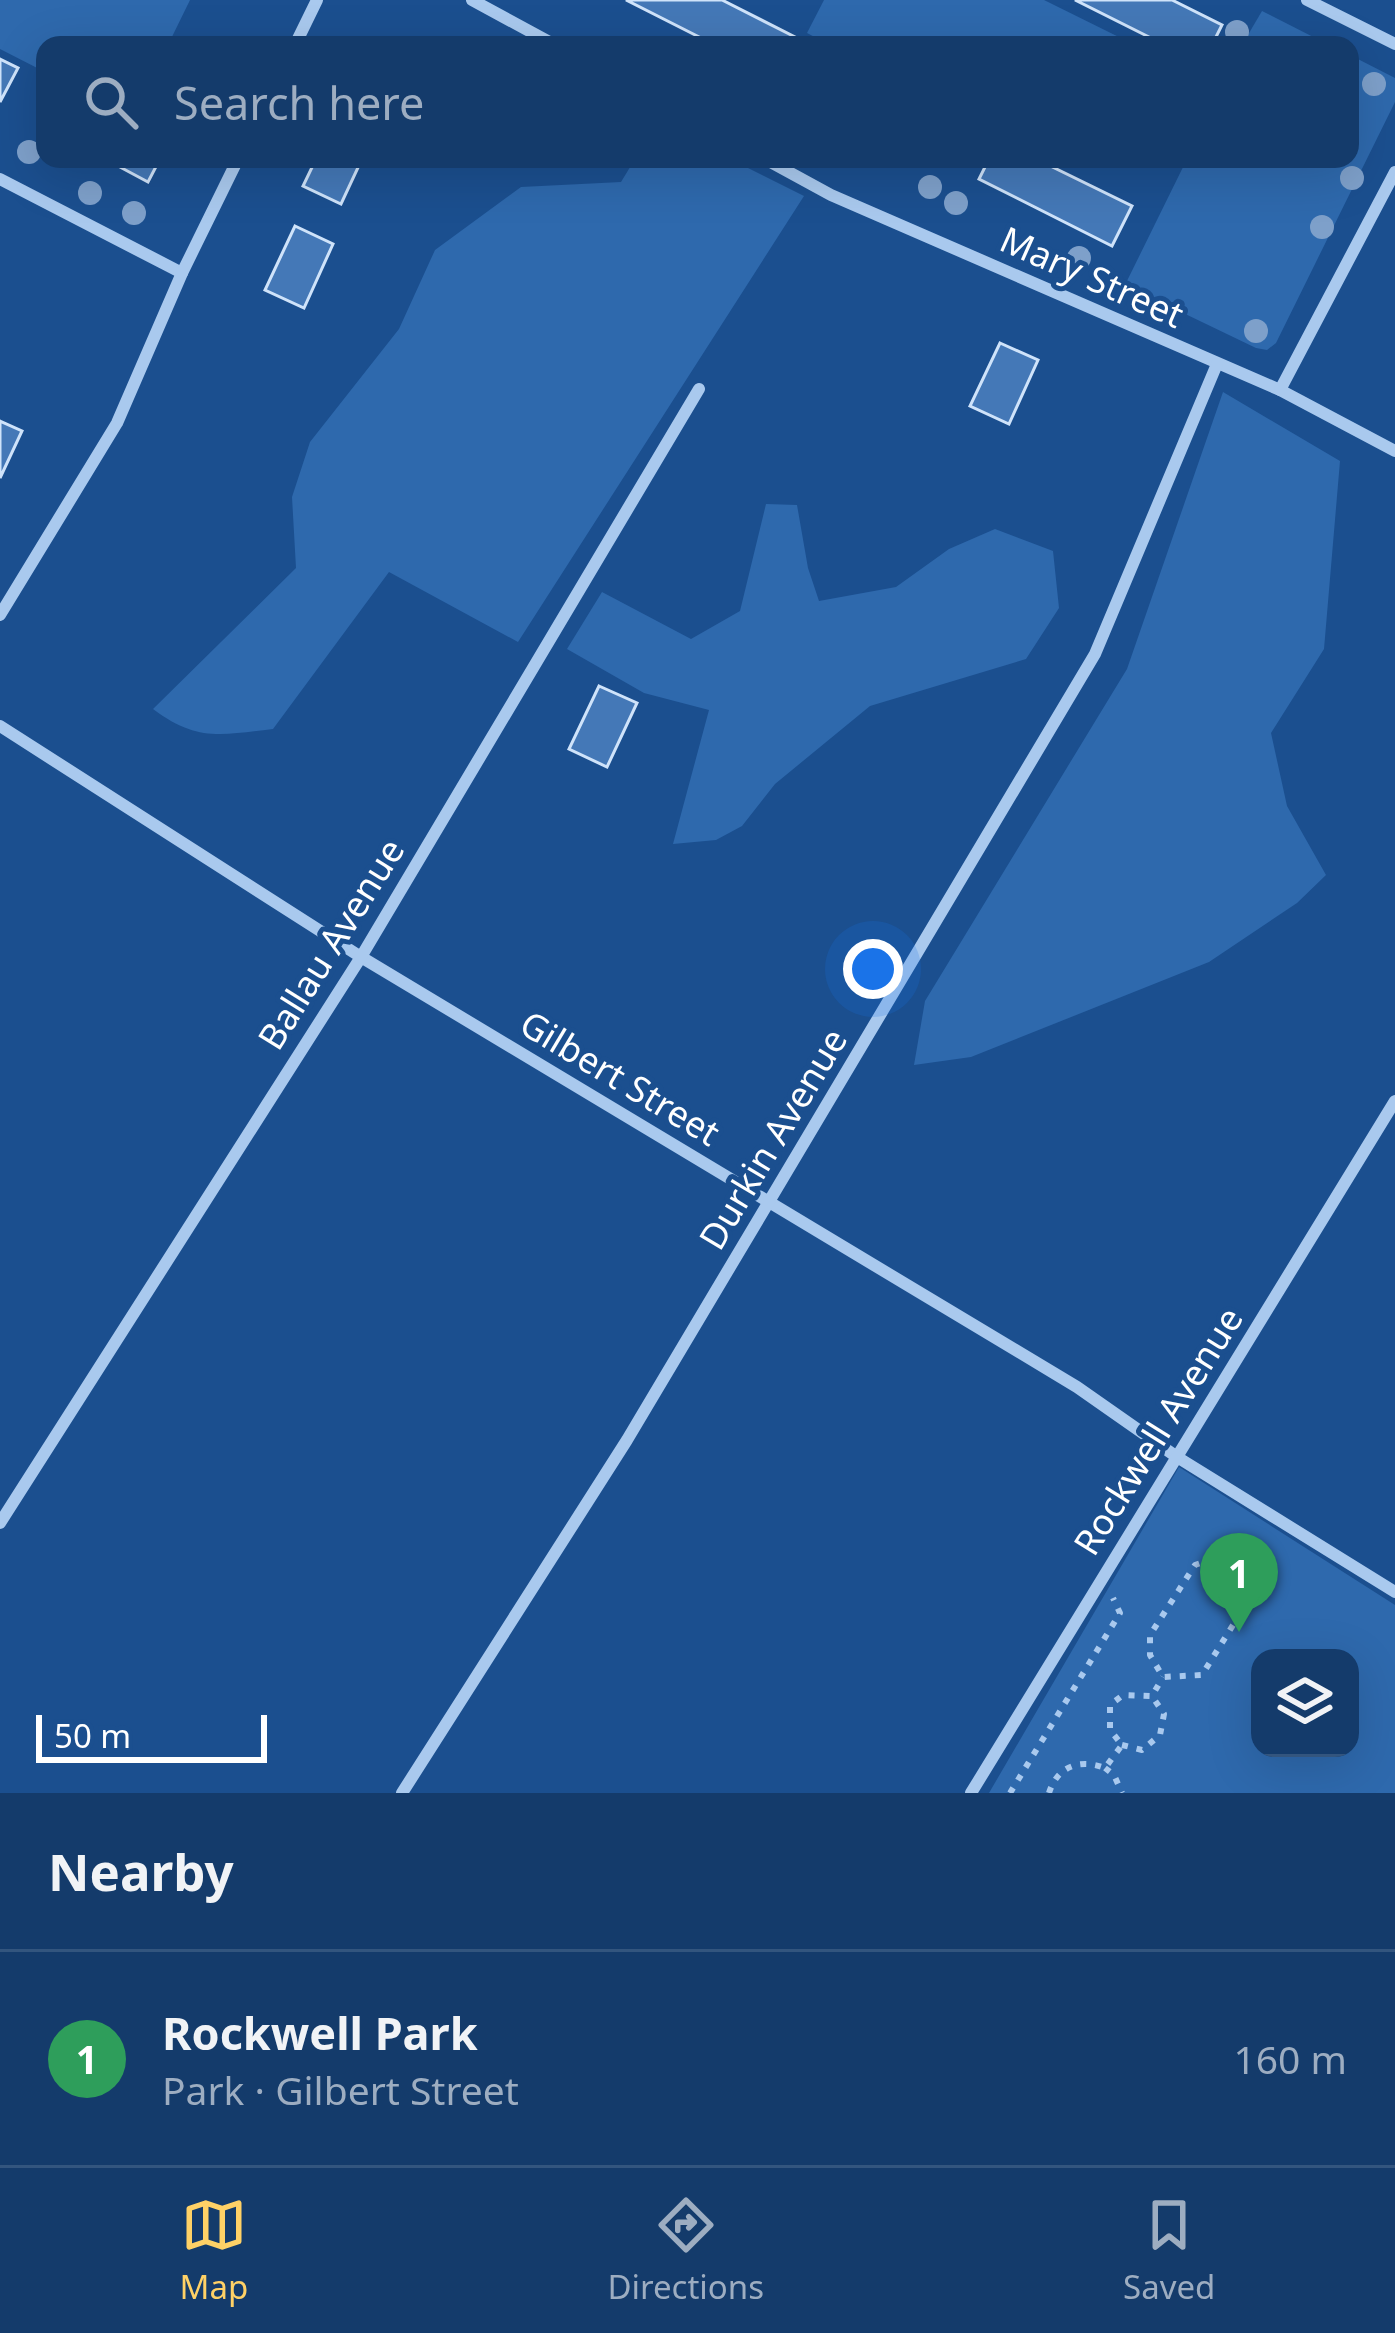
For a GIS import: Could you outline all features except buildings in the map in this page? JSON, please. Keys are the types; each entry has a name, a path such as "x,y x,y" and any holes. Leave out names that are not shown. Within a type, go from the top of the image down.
{"street":[{"path":"299,36 317,0"},
{"path":"472,0 538,36"},
{"path":"1306,0 1395,44"},
{"path":"0,615 117,423 234,168"},
{"name":"Mary Street","path":"782,168 831,195 1280,390 1395,451"},
{"path":"1280,390 1395,172"},
{"path":"0,179 182,273"},
{"name":"Durkin Avenue","path":"402,1793 627,1441 1095,654 1217,364"},
{"name":"Ballau Avenue","path":"0,1522 362,957 699,389"},
{"name":"Gilbert Street","path":"0,726 362,957 1077,1387 1177,1457 1395,1592"},
{"name":"Rockwell Avenue","path":"970,1793 1395,1101"}],"path":[{"path":"1234,1563 1248,1539"},
{"path":"1215,1558 1234,1563 1245,1575 1251,1597 1202,1676 1163,1677 1150,1655 1150,1635 1195,1565 1215,1558"},
{"path":"1010,1793 1120,1613 1112,1600 1124,1581"},
{"path":"1152,1696 1163,1677"},
{"path":"1123,1696 1152,1696 1164,1714 1160,1735 1142,1750 1122,1745 1110,1730 1110,1705 1123,1696"},
{"path":"1105,1768 1122,1745"},
{"path":"1049,1793 1054,1778 1071,1765 1092,1763 1114,1775 1122,1793"}],"shaded area":[{"path":"0,0 190,0 172,36 36,36 36,67 0,49"},
{"path":"824,0 1044,0 1117,36 813,36 807,33"},
{"path":"1262,11 1311,36 1247,36"},
{"path":"1359,60 1395,78 1395,102 1276,343 1267,350 1125,285 1183,168 1359,168"},
{"path":"630,168 748,168 804,196 518,642 389,572 273,729 210,734 183,727 153,709 296,568 292,497 310,442 399,329 435,250 521,187 621,182"},
{"path":"1223,392 1340,461 1324,649 1271,733 1287,806 1326,875 1297,903 1209,962 971,1057 914,1065 925,1001 1127,669"},
{"path":"766,504 797,505 819,601 896,587 949,549 995,529 1053,551 1059,608 1026,659 870,706 775,784 742,826 716,840 673,844 709,710 644,693 567,649 602,592 691,639 740,611"},
{"path":"1179,1467 1395,1605 1395,1793 989,1793"}],"place":[{"name":"Rockwell Park","path":"1239,1632"}]}
